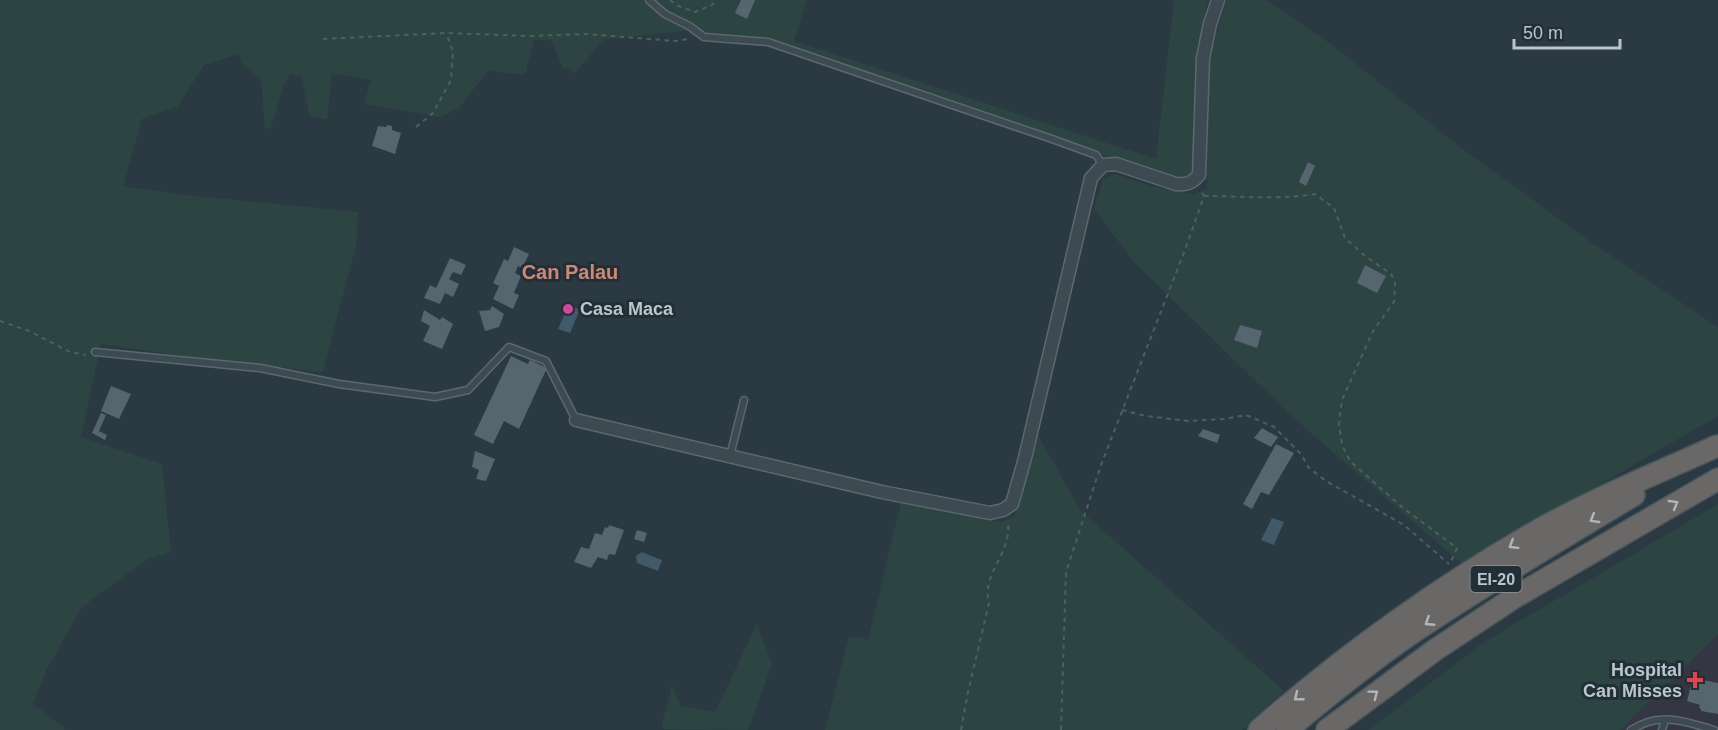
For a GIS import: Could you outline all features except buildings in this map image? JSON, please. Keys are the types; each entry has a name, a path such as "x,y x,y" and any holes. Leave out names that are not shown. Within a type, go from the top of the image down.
{"highway":[{"path":"1259,730 1337,665 1388,627 1461,578 1529,536 1598,499 1717,446"},
{"name":"EI-20","path":"1287,730 1419,628 1506,572 1717,446"},
{"name":"EI-20","path":"1327,730 1435,650 1515,597 1718,479"}],"street":[{"path":"576,420 882,492 990,513 1003,510 1012,504 1025,458 1091,178 1103,165 1116,164 1176,184 1186,185 1199,175 1203,58 1218,0"}],"lane":[{"path":"649,0 665,14 689,26 704,37 768,42 1052,138 1095,155 1103,165"},
{"path":"95,352 260,368 339,384 435,397 468,390 509,347 546,362 576,420"},
{"path":"730,457 744,400"},
{"path":"1662,730 1665,720"},
{"path":"1631,730 1649,722 1665,720 1694,724 1714,730"}],"path":[{"path":"670,0 678,6 695,12 716,0"},
{"path":"323,39 446,33 529,36 586,34 675,41 704,37"},
{"path":"416,127 433,113 451,80 453,51 446,33"},
{"path":"1194,181 1204,196"},
{"path":"1122,410 1146,416 1188,421 1246,415 1274,427 1302,455 1308,467 1326,481 1404,525 1450,565 1457,548 1403,508 1350,461 1342,445 1339,424 1342,400 1373,331 1394,302 1395,282 1391,274 1365,256 1346,238 1334,208 1315,194 1299,197 1204,196"},
{"path":"1061,730 1066,572 1101,465 1204,196"},
{"path":"0,321 29,331 70,352 83,355 95,352"},
{"path":"961,730 989,603 986,592 1009,530 1003,510"}],"shaded area":[{"path":"568,306 580,309 570,333 558,329"},
{"path":"1272,518 1284,522 1274,545 1261,540"},
{"path":"641,552 662,560 658,571 637,563 636,556"},
{"name":"Hospital Can Misses","path":"1718,635 1718,730 1620,730 1626,724"}],"green space":[{"path":"0,0 807,0 794,41 1156,159 1174,0 1207,0 1196,64 1194,156 1191,174 1180,178 1154,172 766,38 687,31 604,39 575,73 563,68 551,40 534,40 525,75 488,71 459,108 440,117 364,104 371,80 332,73 327,120 309,116 302,77 291,74 284,85 271,128 265,129 261,79 241,63 239,54 204,65 178,106 142,119 123,186 185,195 358,212 356,245 323,372 196,358 101,344 81,437 162,464 171,552 146,560 81,608 46,671 33,704 65,728 64,730 0,730"},
{"path":"1226,0 1267,0 1335,47 1460,147 1591,242 1718,327 1718,416 1462,564 1290,415 1133,261 1094,209 1103,179 1114,174 1155,187 1193,194 1207,189 1209,60"},
{"path":"1038,435 1080,510 1284,691 1242,730 825,730 849,636 868,639 901,503 1002,522 1015,516"},
{"path":"1718,504 1718,635 1620,730 1369,730 1484,642"},
{"path":"757,624 772,664 748,730 661,729 672,685 681,706 715,712"}],"place":[{"name":"Casa Maca","path":"568,309"},
{"name":"Hospital Can Misses","path":"1695,680"}],"district":[{"name":"Can Palau","path":"570,272"}]}
